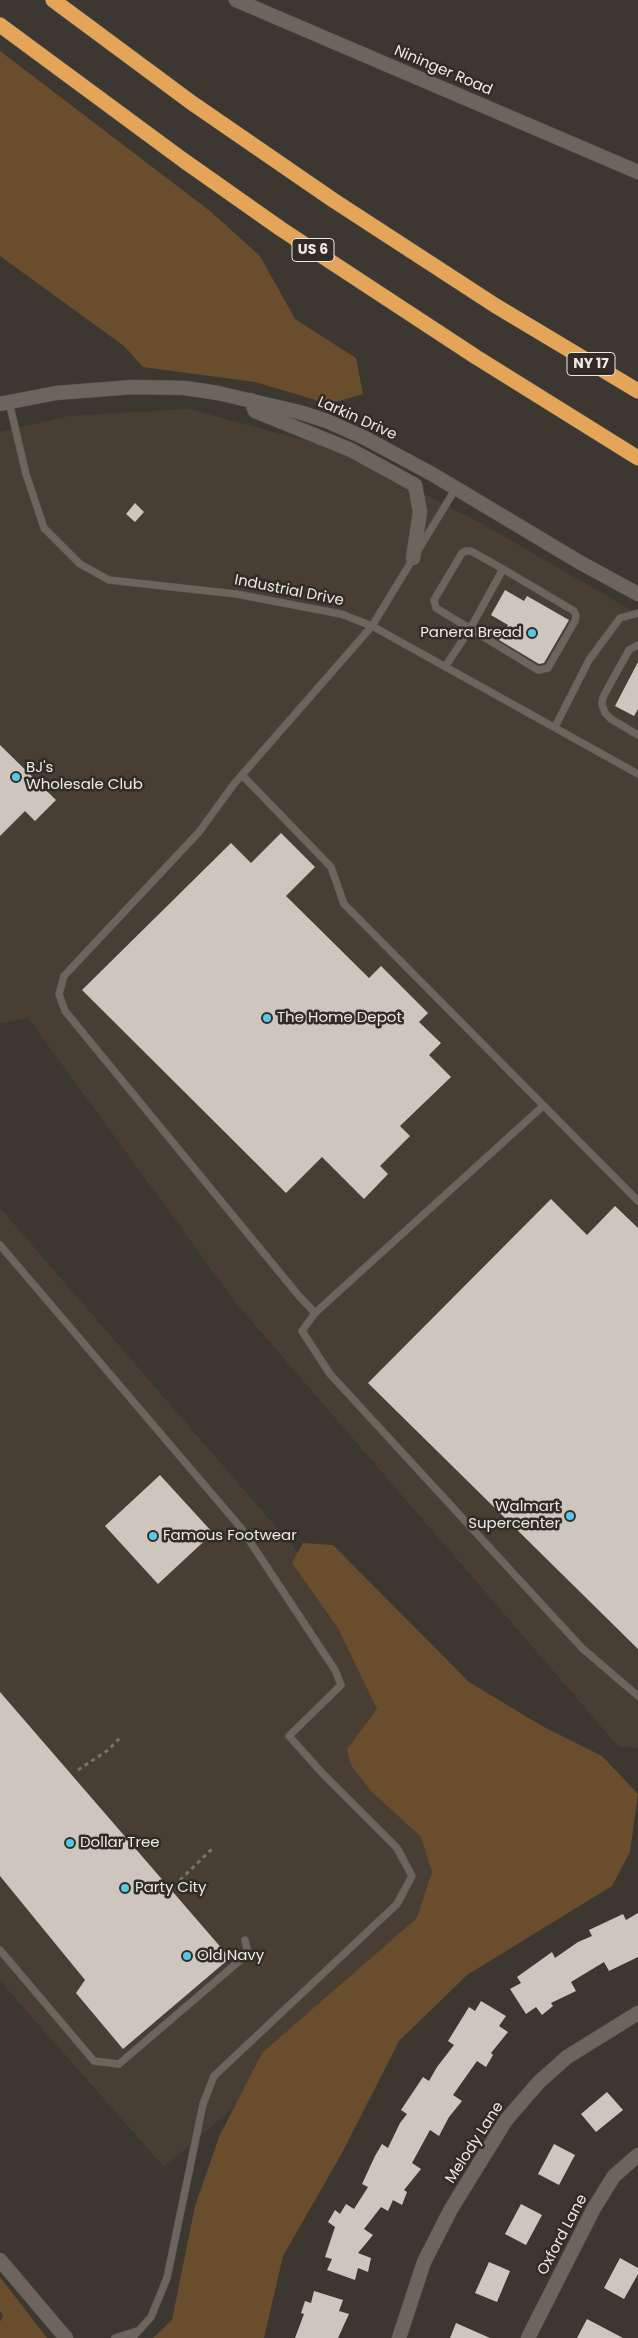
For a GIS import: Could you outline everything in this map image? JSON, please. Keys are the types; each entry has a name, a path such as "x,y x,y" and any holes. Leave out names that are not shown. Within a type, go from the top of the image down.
{"highway":[{"path":"53,0 192,103 405,248 544,336 638,382"},
{"name":"US 6","path":"0,25 183,160 281,229 476,357 638,458"},
{"name":"NY 17","path":"544,336 638,391"}],"street":[{"name":"Nininger Road","path":"236,0 638,172"},
{"name":"Larkin Drive","path":"5,403 56,393 132,387 185,388 251,400 327,421 366,438 456,488 581,563 638,594"},
{"path":"251,400 255,411 351,450 402,476 415,485 420,512 413,558"},
{"name":"Melody Lane","path":"399,2338 424,2262 451,2209 506,2120 539,2082 567,2056 638,2013"},
{"name":"Oxford Lane","path":"528,2338 594,2208 614,2176 638,2155"},
{"path":"0,2260 66,2338"}],"lane":[{"name":"Industrial Drive","path":"5,403 44,528 80,564 109,580 236,594 337,612 372,626 638,774"},
{"path":"315,1313 292,1289 65,1011 59,994 64,976 199,832 242,775 372,626 456,488"},
{"path":"471,551 503,569 570,607 576,616 548,668 543,671 538,670 470,630 436,608 434,600 462,553 471,551"},
{"path":"445,666 470,630 503,569"},
{"path":"554,727 589,660 620,618 638,613"},
{"path":"638,645 629,650 603,697 602,704 605,713 638,735"},
{"path":"242,775 331,867 344,904 638,1201"},
{"path":"543,1106 315,1313 302,1331 330,1374 582,1648 638,1696"},
{"path":"0,1245 241,1528 335,1670 341,1685 289,1736 323,1774 397,1848 412,1876 397,1904 214,2076 203,2104 167,2278 151,2317 132,2338"},
{"path":"0,1950 94,2061 119,2064 244,1957 247,1949 245,1940"},
{"path":"115,2338 140,2330"}],"path":[{"path":"78,1770 108,1750 122,1736"},
{"path":"180,1880 214,1847"}],"shaded area":[{"path":"0,51 210,211 260,256 295,319 356,358 363,394 329,404 255,382 143,367 124,346 0,256"},
{"path":"189,409 333,448 479,522 638,614 638,1748 618,1746 236,1303 28,1018 0,1023 0,432 69,416"},
{"path":"0,1208 547,1840 164,2167 0,1981"},
{"path":"303,1543 333,1545 469,1682 542,1726 602,1756 638,1794 630,1852 612,1886 467,1975 399,2041 342,2153 283,2256 264,2338 153,2338 172,2320 195,2206 219,2137 262,2053 417,1918 432,1872 421,1837 371,1791 351,1765 347,1749 377,1709 338,1628 292,1563"},
{"path":"0,2277 47,2338 0,2338 0,2322 3,2315 0,2311"}],"building":[{"path":"135,503 144,512 135,522 126,514"},
{"name":"Panera Bread","path":"505,590 524,601 527,596 569,620 544,663 539,664 499,640 508,625 491,615"},
{"path":"638,662 638,709 634,716 615,706"},
{"name":"BJ's Wholesale Club","path":"0,745 56,800 35,821 25,811 0,836"},
{"name":"The Home Depot","path":"281,833 315,867 286,896 369,978 381,966 428,1013 419,1022 441,1043 429,1055 451,1077 400,1126 410,1136 380,1166 388,1174 364,1199 322,1157 286,1193 82,990 231,843 251,863"},
{"name":"Walmart Supercenter","path":"551,1199 587,1235 615,1206 638,1228 638,1649 368,1383"},
{"path":"160,1475 213,1533 158,1584 105,1526"},
{"path":"0,1692 230,1958 123,2049 76,1993 85,1980 0,1876"},
{"path":"638,1913 638,1957 609,1971 604,1962 571,1982 576,1991 551,2003 553,2006 542,2015 536,2007 526,2014 510,1989 521,1983 517,1977 552,1952 555,1958 578,1942 592,1936 589,1930 623,1914 626,1920"},
{"path":"481,2001 506,2016 499,2026 508,2032 491,2053 493,2055 486,2067 477,2061 453,2095 462,2101 449,2117 439,2136 430,2130 412,2163 421,2169 404,2190 407,2192 402,2205 393,2200 388,2211 381,2207 364,2229 373,2235 358,2253 371,2258 368,2272 358,2268 355,2280 327,2270 332,2259 325,2257 335,2227 328,2222 335,2210 340,2214 346,2204 354,2209 368,2187 362,2184 375,2156 382,2144 388,2148 400,2123 407,2114 401,2110 423,2077 429,2081 454,2045 448,2041 469,2007 475,2011"},
{"path":"607,2092 623,2110 596,2132 581,2114"},
{"path":"554,2144 575,2155 559,2185 538,2174"},
{"path":"521,2204 542,2215 526,2245 505,2234"},
{"path":"620,2258 638,2268 638,2274 624,2299 604,2288"},
{"path":"489,2262 510,2271 497,2302 475,2293"},
{"path":"314,2291 343,2300 339,2311 349,2314 338,2338 295,2338 304,2314 301,2313 305,2301 311,2303"},
{"path":"587,2319 623,2338 577,2338"},
{"path":"456,2323 490,2338 450,2338"}],"place":[{"name":"Panera Bread","path":"532,633"},
{"name":"BJ's Wholesale Club","path":"16,777"},
{"name":"The Home Depot","path":"267,1018"},
{"name":"Walmart Supercenter","path":"570,1516"},
{"name":"Famous Footwear","path":"153,1536"},
{"name":"Dollar Tree","path":"70,1843"},
{"name":"Party City","path":"125,1888"},
{"name":"Old Navy","path":"187,1956"}]}
